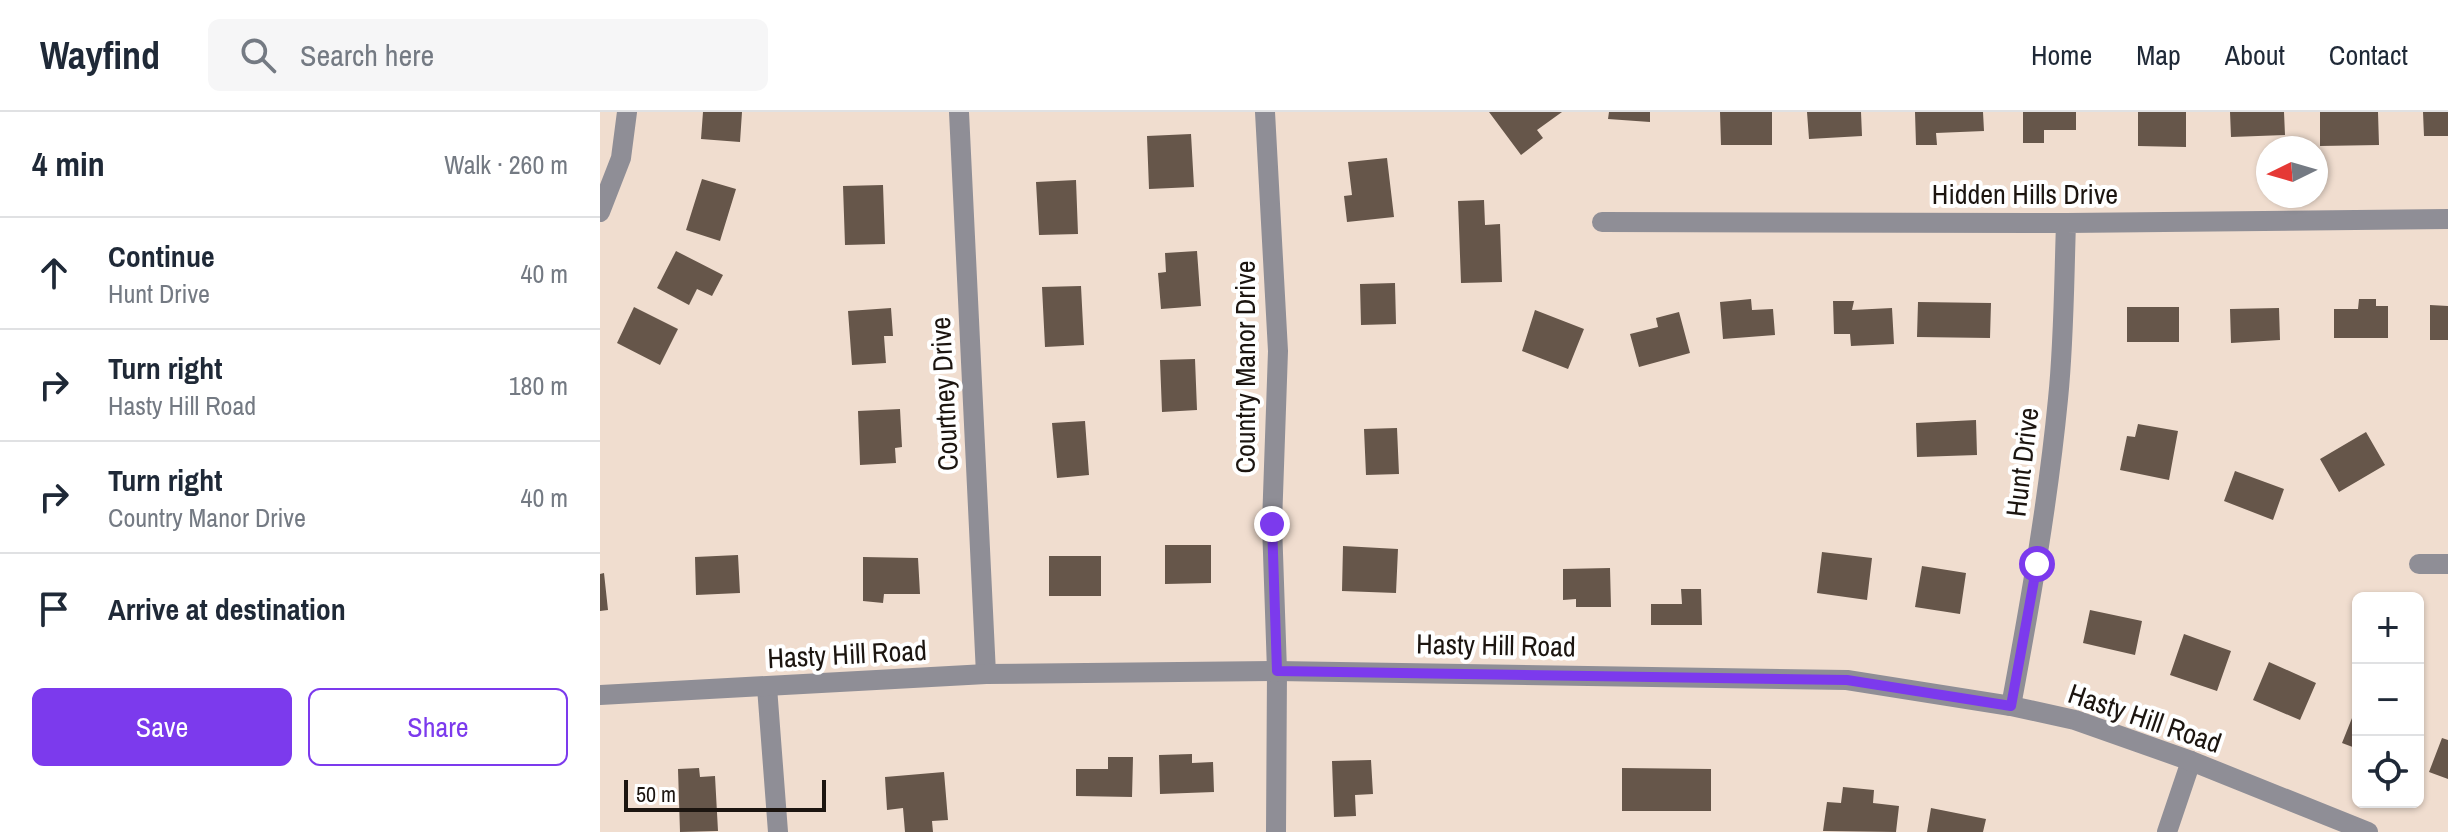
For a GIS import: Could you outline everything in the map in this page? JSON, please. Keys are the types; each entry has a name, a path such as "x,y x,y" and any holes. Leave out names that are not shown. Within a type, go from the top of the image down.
{"street":[{"path":"600,212 621,158 627,112"},
{"name":"Courtney Drive","path":"959,112 986,674"},
{"name":"Country Manor Drive","path":"1265,112 1278,351 1272,524 1277,671 1276,832"},
{"name":"Hidden Hills Drive","path":"1602,222 2066,223 2448,219"},
{"name":"Hunt Drive","path":"2011,706 2037,564 2058,399 2066,223"},
{"path":"2419,564 2448,564"},
{"name":"Hasty Hill Road","path":"600,695 986,674 1277,671 1847,680 2011,706 2075,720 2191,761 2368,832"},
{"path":"767,687 778,832"},
{"path":"2167,832 2191,761"}],"building":[{"path":"703,112 742,112 740,142 701,139"},
{"path":"1489,112 1562,112 1537,130 1543,138 1521,155"},
{"path":"1609,112 1650,112 1650,122 1608,119"},
{"path":"1720,112 1772,112 1772,145 1721,145"},
{"path":"1807,112 1861,112 1862,136 1809,139"},
{"path":"1915,112 1983,112 1984,131 1936,133 1937,145 1916,145"},
{"path":"2023,112 2076,112 2076,130 2044,130 2044,143 2023,143"},
{"path":"2138,112 2186,112 2186,147 2138,146"},
{"path":"2230,112 2284,112 2285,135 2231,137"},
{"path":"2320,112 2378,112 2379,145 2328,146 2328,136 2320,136"},
{"path":"2423,112 2448,112 2448,136 2424,136"},
{"path":"1191,134 1194,187 1149,189 1147,136"},
{"path":"1387,158 1394,217 1347,222 1344,196 1352,195 1348,162"},
{"path":"702,179 736,189 720,241 686,230"},
{"path":"1076,180 1078,234 1039,235 1036,182"},
{"path":"883,185 885,244 845,245 843,186"},
{"path":"1484,200 1485,225 1500,224 1502,282 1461,283 1458,201"},
{"path":"676,251 723,275 712,296 697,289 689,305 657,288"},
{"path":"1197,251 1201,306 1161,309 1158,273 1166,272 1165,253"},
{"path":"1395,283 1396,324 1361,325 1360,284"},
{"path":"1081,286 1084,345 1045,347 1042,287"},
{"path":"1751,299 1752,310 1773,309 1775,335 1723,339 1720,302"},
{"path":"2359,299 2376,299 2376,306 2388,306 2388,338 2334,338 2334,309 2358,309"},
{"path":"1833,301 1854,301 1852,310 1892,308 1894,344 1851,346 1850,334 1834,334"},
{"path":"1918,302 1991,303 1990,338 1917,337"},
{"path":"2430,305 2448,306 2448,340 2430,340"},
{"path":"634,307 678,329 660,365 617,343"},
{"path":"2127,307 2179,307 2179,342 2127,342"},
{"path":"891,308 893,336 884,336 886,363 852,365 848,311"},
{"path":"2279,308 2280,340 2231,343 2230,309"},
{"path":"1535,310 1584,329 1568,369 1522,351"},
{"path":"1679,312 1690,353 1639,367 1630,334 1658,327 1656,318"},
{"path":"1195,359 1197,410 1162,412 1160,360"},
{"path":"900,409 902,447 895,448 896,463 860,465 858,411"},
{"path":"1976,420 1977,455 1917,457 1916,423"},
{"path":"1085,421 1089,475 1057,478 1052,423"},
{"path":"2138,424 2178,431 2169,480 2120,470 2127,436 2135,437"},
{"path":"1397,428 1399,474 1366,475 1364,429"},
{"path":"2366,432 2385,465 2339,492 2320,459"},
{"path":"2235,471 2284,489 2273,520 2224,501"},
{"path":"1165,545 1211,545 1211,583 1165,584"},
{"path":"1343,546 1398,549 1396,593 1342,591"},
{"path":"1822,552 1872,558 1867,600 1817,593"},
{"path":"738,555 740,593 696,595 695,557"},
{"path":"1049,556 1101,556 1101,596 1049,596"},
{"path":"863,557 918,558 920,594 884,594 883,603 863,601"},
{"path":"1922,566 1966,573 1960,614 1915,607"},
{"path":"1610,568 1611,607 1576,607 1576,599 1563,600 1563,569"},
{"path":"604,573 608,610 600,611 600,574"},
{"path":"1681,589 1701,589 1702,625 1651,625 1651,604 1682,604"},
{"path":"2090,610 2142,621 2135,655 2083,643"},
{"path":"2184,634 2231,651 2217,691 2170,675"},
{"path":"2269,662 2316,683 2300,720 2253,700"},
{"path":"2352,718 2352,747 2342,743"},
{"path":"2442,738 2448,740 2448,779 2429,772"},
{"path":"1192,754 1192,763 1213,762 1214,792 1160,794 1159,755"},
{"path":"1108,757 1133,757 1132,797 1076,796 1076,769 1108,769"},
{"path":"1371,760 1373,794 1355,795 1356,816 1334,817 1332,761"},
{"path":"699,768 700,777 715,776 718,831 680,832 678,769"},
{"path":"1622,768 1711,769 1711,811 1622,811"},
{"path":"944,772 948,820 932,821 933,832 905,832 903,808 887,810 885,777"},
{"path":"1843,787 1874,790 1873,803 1899,806 1896,832 1823,831 1827,802 1841,803"},
{"path":"1931,808 1986,819 1983,832 1927,832"}],"route":[{"path":"1272,524 1277,671 1847,680 2011,706 2037,564"}]}
